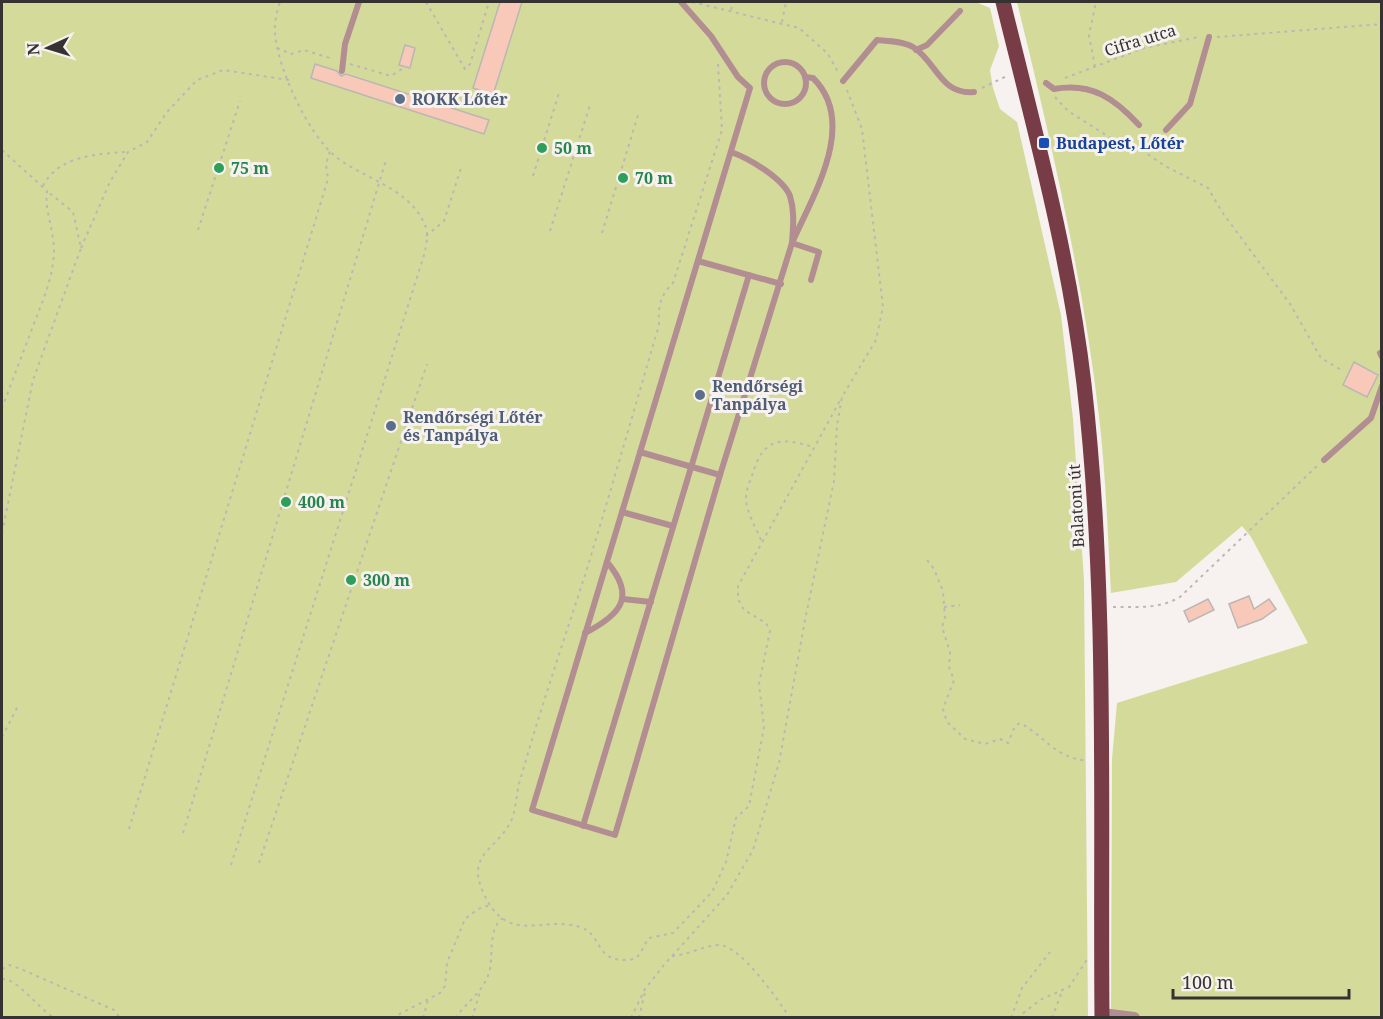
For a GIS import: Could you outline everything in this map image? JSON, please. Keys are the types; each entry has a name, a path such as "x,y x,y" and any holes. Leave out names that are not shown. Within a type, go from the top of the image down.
{"main road":[{"name":"Balatoni út","path":"1003,2 1056,228 1079,345 1096,512 1099,608 1102,1016"}],"street":[{"path":"1102,1016 1134,1017"}],"lane":[{"path":"342,71 345,44 359,2"},
{"path":"681,2 711,36 738,77 750,88"},
{"path":"916,50 927,45 960,11"},
{"path":"1166,130 1190,104 1209,37"},
{"path":"843,81 877,40 896,42 916,50 942,82 961,92 974,92"},
{"path":"788,62 797,65 805,77 806,90 801,98 792,103 783,104 774,101 764,85 770,68 778,63 788,62"},
{"path":"750,88 531,810 615,835 720,476 792,243 829,155 833,129 826,95 813,78 805,77"},
{"path":"1046,83 1054,89 1064,87 1103,93 1118,102 1139,125"},
{"path":"750,88 764,85"},
{"path":"731,152 749,159 789,194 794,217 792,243"},
{"path":"792,243 819,252 811,280"},
{"path":"698,261 781,284"},
{"path":"583,826 749,275"},
{"path":"1324,460 1371,418 1382,386"},
{"path":"640,452 720,476"},
{"path":"622,512 673,526"},
{"path":"585,633 606,622 618,611 623,599 622,585 607,562"},
{"path":"623,599 651,602"}],"path":[{"path":"231,865 425,252 426,236 426,226 415,210 380,180 350,166 330,151 305,116 279,55 274,31 280,2"},
{"path":"426,2 465,69 470,64 489,2"},
{"path":"631,1017 645,989 728,894 753,850 779,764 805,620 834,481 837,425 842,397 876,340 884,307 862,129 843,81 828,54 799,28 690,2"},
{"path":"731,10 733,2"},
{"path":"782,23 786,2"},
{"path":"1095,67 1089,35 1096,2"},
{"name":"Cifra utca","path":"1046,83 1167,42 1382,24"},
{"path":"43,186 49,174 58,165 95,154 128,152 147,142 186,90 210,74 223,70 289,80"},
{"path":"974,92 1020,70"},
{"path":"1054,89 1055,98 1068,111 1120,144 1130,142 1165,166 1208,188 1222,212 1290,304 1321,358 1343,370"},
{"path":"533,176 559,93"},
{"path":"198,230 240,101"},
{"path":"550,231 590,105"},
{"path":"602,233 638,115"},
{"path":"2,150 73,212 81,248"},
{"path":"129,829 328,179 326,164 330,151"},
{"path":"2,533 33,380 81,248 110,182 128,152"},
{"path":"183,833 386,160"},
{"path":"426,236 444,221 462,165"},
{"path":"2,408 51,274 54,241 45,206 47,191"},
{"path":"259,863 427,364"},
{"path":"761,541 746,502 757,457 770,444 783,441 795,441 813,447"},
{"path":"1099,608 1157,606 1168,604 1180,597 1324,460"},
{"path":"927,560 934,569 943,591 945,618 942,627 950,652 949,667 954,680 943,709 954,730 973,741 985,744 999,739 1008,743 1015,726 1020,723 1030,728 1049,747 1074,759 1100,763"},
{"path":"944,607 960,605"},
{"path":"2,737 18,706"},
{"path":"392,1017 440,993 445,986 447,963 465,919 478,909 490,905"},
{"path":"472,1017 480,992 490,972 494,932 503,918"},
{"path":"672,956 688,955 717,945 728,947 740,956 790,1017"},
{"path":"1011,1017 1022,988 1050,952"},
{"path":"1017,1017 1040,1000 1074,981 1086,958 1102,956"},
{"path":"2,969 9,965 21,969 114,1010 120,1017"},
{"path":"2,980 10,979 16,983 42,1010 54,1017"},
{"path":"639,1017 645,989"},
{"path":"1052,1017 1063,989"},
{"path":"454,1017 468,1001 480,992"},
{"path":"423,1017 428,1000"}],"green space":[{"name":"Rendőrségi Lőtér és Tanpálya","path":"2,2 976,2 990,8 999,46 990,70 993,88 1000,109 1017,122 1061,315 1073,419 1084,580 1088,1017 2,1017"},
{"path":"1017,2 1381,2 1381,1017 1111,1017 1112,759 1117,703 1308,643 1251,537 1242,526 1176,582 1111,593 1102,446 1085,318 1054,159"}],"building":[{"path":"500,2 522,2 493,95 473,88"},
{"path":"405,45 415,48 410,68 399,65"},
{"name":"ROKK Lőtér","path":"315,64 337,71 341,76 346,74 489,120 484,134 311,78"},
{"path":"1354,362 1378,375 1367,397 1343,385"},
{"path":"1249,596 1254,609 1269,599 1276,609 1262,619 1238,628 1229,604"},
{"path":"1208,599 1214,610 1189,622 1184,611"}],"place":[{"name":"ROKK Lőtér","path":"400,99"},
{"name":"Budapest, Lőtér","path":"1044,143"},
{"name":"50 m","path":"542,148"},
{"name":"75 m","path":"219,168"},
{"name":"70 m","path":"623,178"},
{"name":"Rendőrségi Tanpálya","path":"700,395"},
{"name":"Rendőrségi Lőtér és Tanpálya","path":"391,426"},
{"name":"400 m","path":"286,502"},
{"name":"300 m","path":"351,580"}]}
